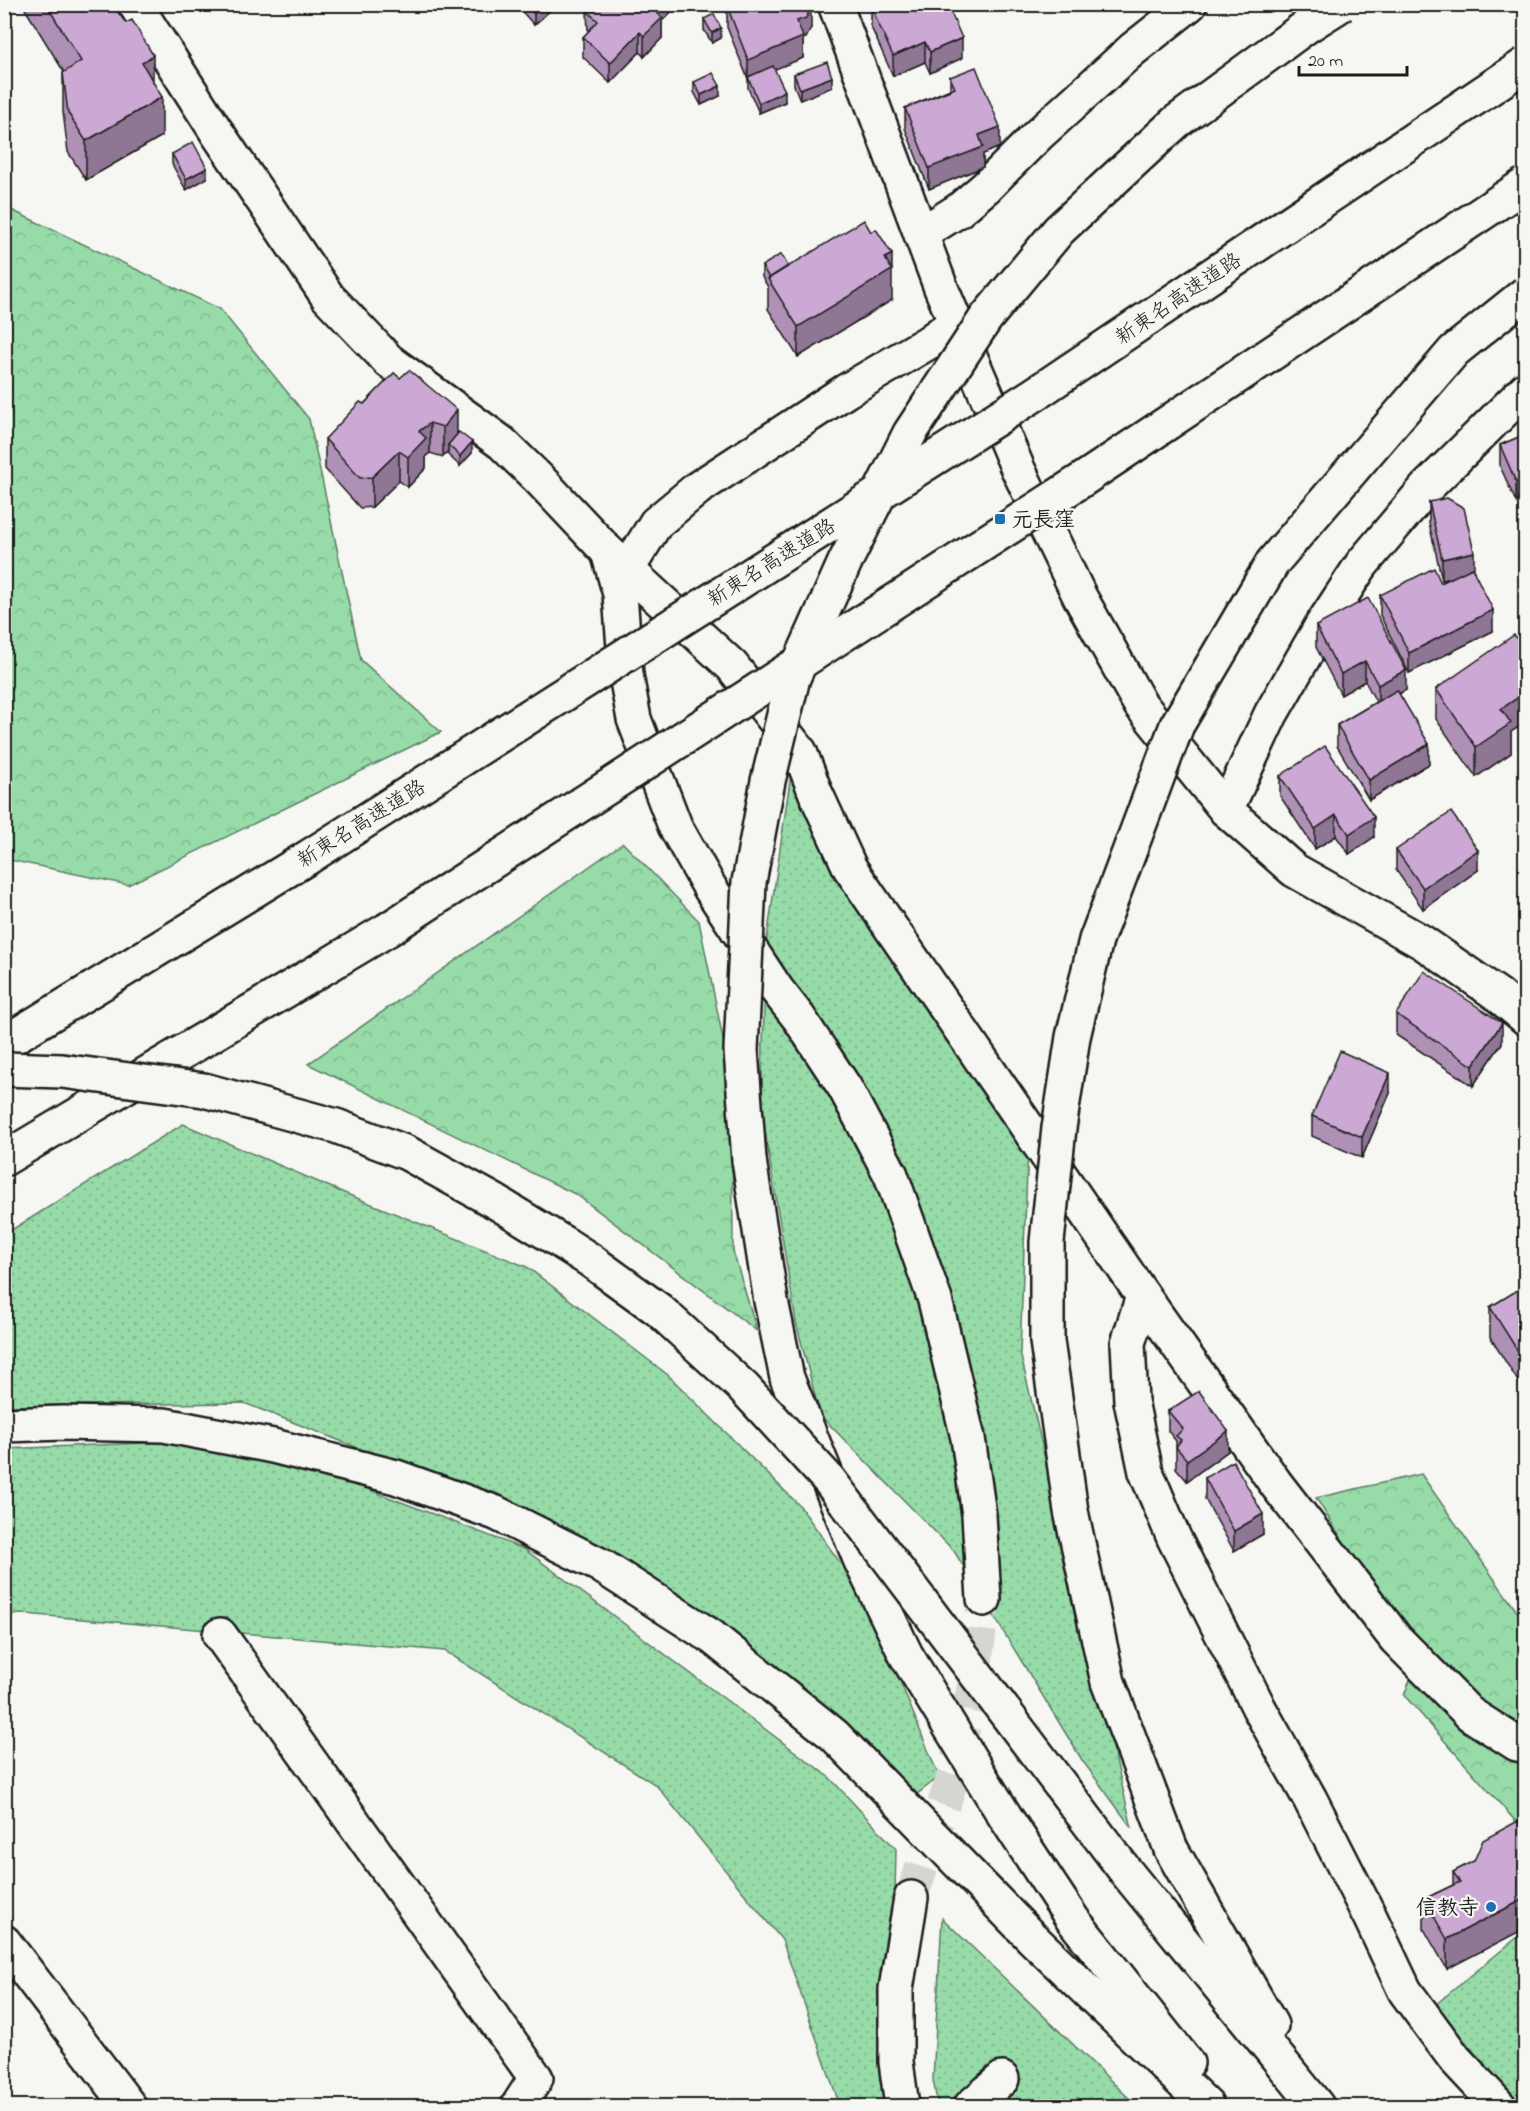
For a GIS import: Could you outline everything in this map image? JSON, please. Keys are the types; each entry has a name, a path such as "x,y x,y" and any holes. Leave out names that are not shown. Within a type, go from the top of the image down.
{"main road":[{"path":"135,4 216,131 328,297 389,361 502,443 618,561 732,666 800,752 816,794 850,868 1143,1296 1276,1484 1396,1639 1470,1714 1517,1744 1526,1746"},
{"path":"835,4 921,234 1018,469 1080,597 1140,704 1226,810 1294,870 1422,942 1497,994 1526,1018"},
{"path":"921,234 959,210 986,187 1038,135 1124,58 1190,4"},
{"path":"1222,2106 1073,1920 1006,1818 906,1655 860,1559 787,1378 771,1301 749,1160 741,1050 749,882 768,781 793,678 845,562 910,433 986,318 1059,230 1176,122 1307,26 1342,4"},
{"name":"新東名高速道路","path":"4,1043 307,858 1035,394 1526,64"},
{"path":"4,1159 387,930 1082,480 1526,184"},
{"path":"1317,2106 1171,1849 1108,1682 1071,1511 1047,1341 1047,1242 1059,1128 1072,1037 1096,940 1176,725 1273,562 1454,351 1526,293"},
{"path":"956,322 929,342 846,391 698,488 618,561 626,675 634,719 675,826 710,888 777,990 800,1018 845,1088 891,1175 932,1290 968,1438 979,1515 984,1599"},
{"path":"1226,810 1271,714 1322,625 1362,564 1426,488 1526,389"},
{"path":"4,1069 62,1071 204,1090 336,1126 406,1153 496,1202 590,1260 659,1310 744,1388 829,1480 1127,1873 1317,2106"},
{"path":"1143,1296 1128,1343 1131,1401 1146,1472 1174,1538 1259,1708 1310,1799 1405,1991 1455,2059 1499,2106"},
{"path":"4,1425 63,1423 164,1425 273,1446 396,1477 496,1513 600,1565 712,1637 834,1735 1032,1938 1207,2106"},
{"path":"220,1635 536,2078 518,2106"},
{"path":"902,2106 896,2062 896,1989 911,1898"},
{"path":"4,1942 129,2106"},
{"path":"971,2106 1002,2079"}],"green space":[{"path":"5,207 220,309 309,419 361,660 441,732 128,885 5,859"},
{"path":"793,760 1028,1145 1020,1352 1132,1828 1082,1760 954,1551 820,1415 796,1322 761,1107 766,945"},
{"path":"623,843 699,921 732,1083 733,1251 757,1331 577,1195 308,1064"},
{"path":"183,1124 337,1190 527,1267 668,1375 800,1506 868,1602 939,1777 917,1794 717,1618 432,1477 244,1403 5,1406 5,1234"},
{"path":"237,1439 524,1549 829,1777 896,1849 890,2106 840,2106 782,1940 656,1785 445,1651 25,1614 5,1615 4,1449"},
{"path":"1421,1474 1525,1623 1525,1832 1404,1695 1418,1661 1316,1498"},
{"path":"942,1918 1137,2106 938,2106 933,2080"},
{"path":"1525,1931 1525,2106 1518,2106 1435,2005"}],"building":[{"path":"46,4 112,4 126,23 132,20 153,55 142,63 162,97 86,141 68,113 63,73 81,61"},
{"path":"525,4 545,4 534,14"},
{"path":"594,4 659,4 654,9 662,18 644,36 640,32 610,63 583,37 598,21 587,11"},
{"path":"731,4 810,4 811,7 806,18 797,21 803,37 748,60 727,6"},
{"path":"876,4 947,4 962,38 930,52 925,42 893,56 871,7"},
{"path":"714,14 721,28 712,33 704,19"},
{"path":"827,62 832,77 800,89 794,74"},
{"path":"773,66 785,91 759,103 748,77"},
{"path":"976,67 1000,127 979,135 983,147 929,168 905,108 955,88 950,77"},
{"path":"713,73 720,86 701,95 694,82"},
{"path":"193,142 207,168 186,179 172,154"},
{"path":"864,220 871,232 876,229 892,254 885,258 892,270 798,327 768,279"},
{"path":"781,254 788,266 769,278 762,266"},
{"path":"409,370 457,410 443,427 430,423 419,431 426,438 408,457 399,451 372,477 360,478 325,439 360,402 364,404 394,373 400,378"},
{"path":"459,432 472,442 460,456 448,445"},
{"path":"1526,434 1526,478 1516,482 1500,445"},
{"path":"1447,498 1464,508 1474,552 1442,559 1429,502"},
{"path":"1434,568 1441,583 1472,568 1493,610 1409,653 1380,595"},
{"path":"1368,598 1406,670 1378,685 1365,661 1341,674 1316,626"},
{"path":"1514,635 1526,651 1526,692 1501,709 1511,723 1476,747 1436,689"},
{"path":"1397,690 1429,744 1369,780 1337,725"},
{"path":"1325,746 1374,817 1349,834 1336,815 1315,829 1280,776"},
{"path":"1451,812 1478,850 1423,888 1396,850"},
{"path":"1424,971 1502,1023 1473,1066 1396,1014"},
{"path":"1340,1051 1390,1073 1362,1137 1312,1116"},
{"path":"1526,1285 1526,1364 1490,1307"},
{"path":"1199,1391 1228,1431 1187,1460 1176,1447 1181,1440 1176,1436 1183,1429 1168,1411"},
{"path":"1233,1461 1263,1514 1234,1531 1205,1478"},
{"path":"1518,1821 1526,1831 1526,1898 1447,1939 1424,1899 1460,1882 1453,1872 1474,1861 1483,1840"}],"tunnel":[{"path":"911,1898 951,1783 972,1694 984,1599"}],"place":[{"name":"元長窪","path":"1000,519"},
{"name":"信教寺","path":"1491,1907"}]}
